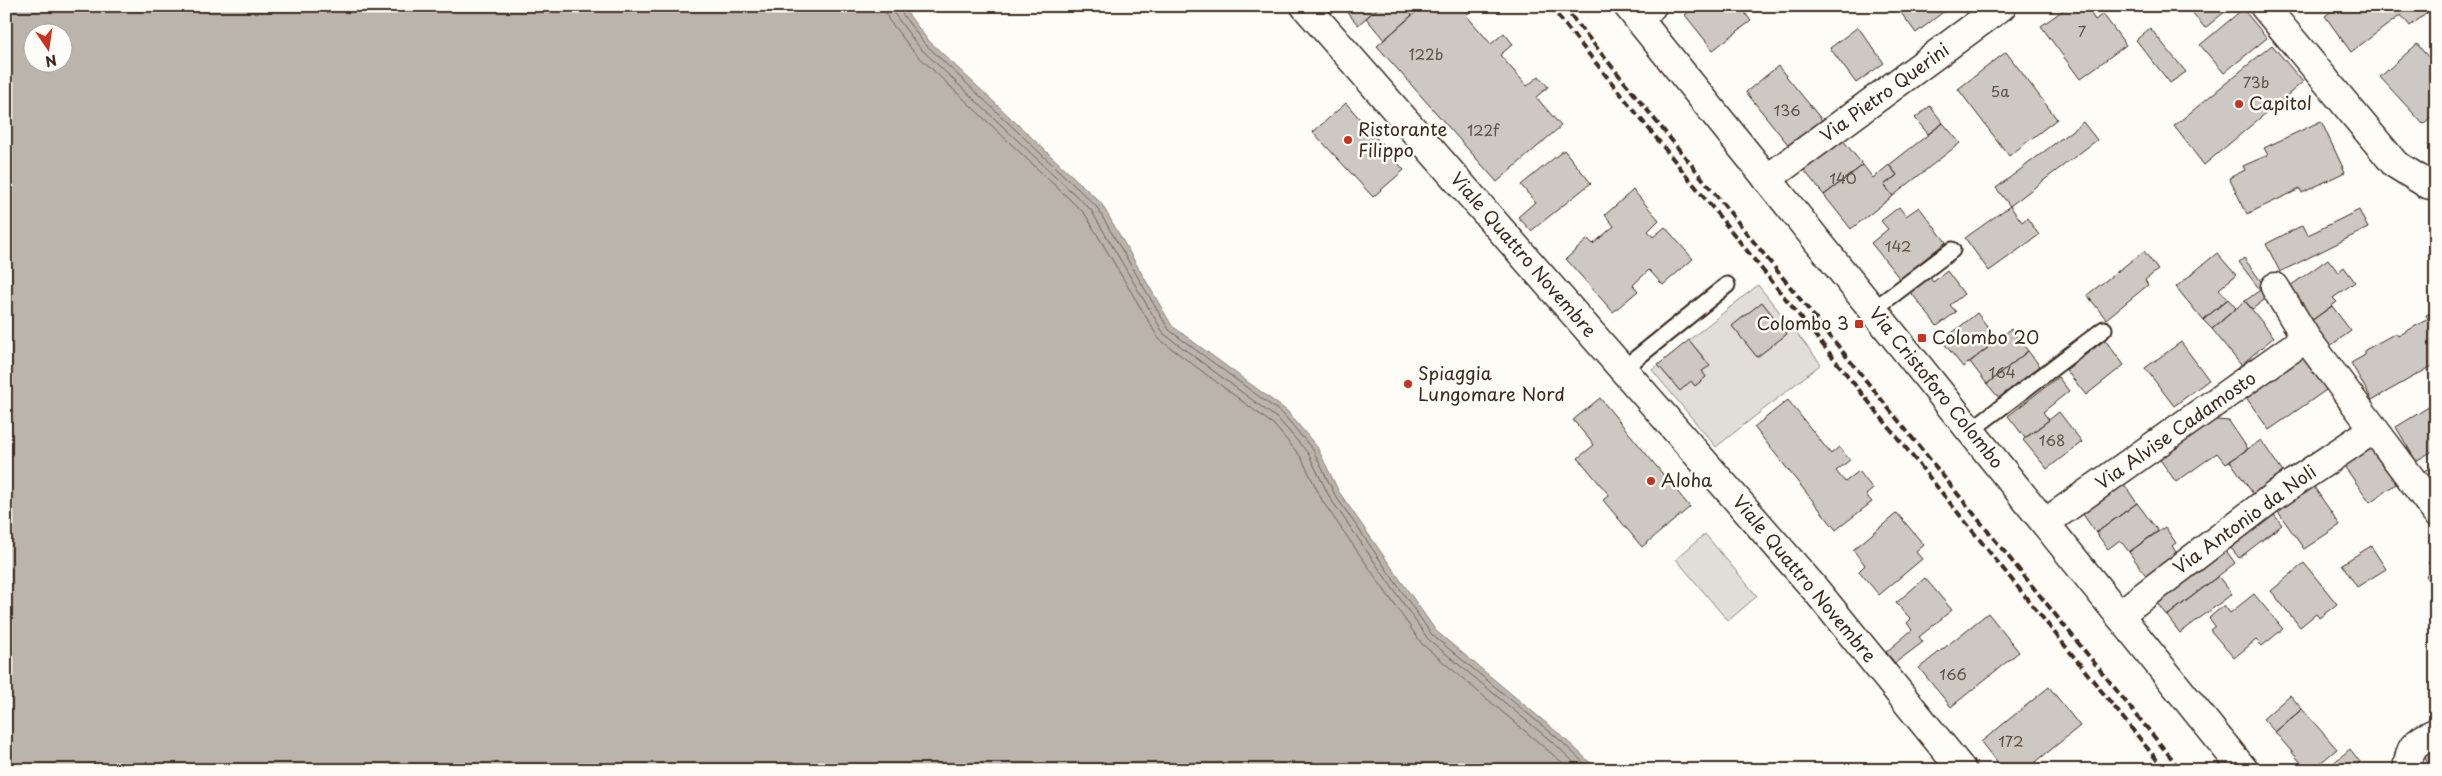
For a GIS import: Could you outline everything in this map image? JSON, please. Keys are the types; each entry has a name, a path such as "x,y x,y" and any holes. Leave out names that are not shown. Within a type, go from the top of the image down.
{"street":[{"name":"Viale Quattro Novembre","path":"1305,6 1815,589 1962,770"},
{"name":"Via Pietro Querini","path":"1767,179 2002,6"},
{"path":"2264,6 2396,164 2414,177 2436,186"},
{"name":"Via Cristoforo Colombo","path":"1639,10 1767,179 2244,770"},
{"path":"2274,287 2306,338 2436,512"},
{"name":"Via Alvise Cadamosto","path":"2045,523 2306,338"},
{"name":"Via Antonio da Noli","path":"2119,615 2277,494 2374,428"},
{"path":"2407,770 2410,749 2414,743 2436,732"}],"lane":[{"path":"1873,310 1952,250"},
{"path":"1623,369 1728,285"},
{"path":"1970,430 2104,329"}],"shaded area":[{"path":"1758,285 1821,364 1716,447 1652,370 1658,365 1680,391 1691,381 1695,386 1706,377 1702,371 1710,365 1689,340","holes":["1762,302 1787,334 1757,357 1732,326"]},
{"path":"1705,534 1757,596 1728,621 1676,559"}],"water":[{"path":"6,6 902,6 927,39 1101,203 1172,326 1287,411 1317,447 1339,492 1436,631 1564,738 1598,770 6,770"}],"building":[{"path":"1342,6 1380,6 1358,25"},
{"path":"1380,6 1404,6 1412,15 1384,40 1366,18"},
{"path":"1423,6 1477,6 1466,15 1491,44 1504,33 1513,44 1500,55 1527,86 1539,76 1548,87 1536,97 1561,126 1497,182 1377,46"},
{"path":"1696,6 1740,6 1751,21 1713,50 1685,15"},
{"path":"1896,6 1951,6 1916,33"},
{"path":"2069,6 2086,6 2095,20 2103,14 2126,45 2080,79 2041,26"},
{"path":"2187,6 2232,6 2205,28"},
{"path":"2338,6 2422,6 2427,13 2410,26 2401,15 2351,52 2325,16"},
{"path":"2243,9 2267,38 2224,73 2200,45"},
{"path":"1858,27 1884,63 1856,83 1830,48"},
{"path":"2150,28 2186,72 2170,83 2136,40"},
{"path":"2417,44 2428,57 2436,50 2436,113 2423,124 2380,77"},
{"name":"Capitol","path":"2272,45 2303,82 2204,165 2174,126"},
{"path":"2006,52 2057,119 2009,156 1958,89"},
{"path":"1778,66 1822,120 1790,147 1746,92"},
{"path":"1346,103 1404,170 1373,197 1313,132"},
{"path":"1930,106 1943,123 1928,134 1915,118"},
{"path":"2321,121 2345,172 2302,193 2300,189 2247,214 2229,178 2245,170 2243,166 2268,155 2264,148"},
{"path":"2083,122 2097,140 2010,206 1996,188"},
{"path":"1943,123 1960,143 1893,196 1884,185 1897,175 1889,165"},
{"path":"1842,139 1863,165 1824,195 1804,170"},
{"path":"1564,150 1591,183 1531,231 1518,217 1535,202 1521,185"},
{"path":"1863,165 1873,178 1889,165 1897,175 1884,185 1893,196 1851,229 1824,195"},
{"path":"1633,190 1659,220 1648,231 1653,237 1665,227 1693,259 1663,285 1649,270 1633,285 1638,291 1613,312 1566,259 1588,239 1593,244 1614,226 1605,215"},
{"path":"2010,206 2022,222 2027,218 2039,235 1989,271 1965,238"},
{"path":"1899,207 1906,216 1919,207 1946,242 1900,279 1871,243 1888,229 1881,221"},
{"path":"2359,210 2368,228 2280,272 2266,244 2303,225 2308,235"},
{"path":"2144,251 2158,270 2145,280 2148,285 2106,319 2087,295"},
{"path":"2217,253 2236,275 2219,289 2228,299 2203,320 2176,287"},
{"path":"2244,258 2271,295 2252,309 2245,301 2260,290 2239,262"},
{"path":"2328,259 2338,272 2344,267 2355,282 2333,298 2337,302 2307,324 2297,310 2304,305 2290,286"},
{"path":"1947,271 1964,294 1950,305 1956,312 1937,326 1909,290 1928,275 1933,282"},
{"path":"2228,299 2236,308 2212,329 2203,320"},
{"path":"2245,301 2274,337 2241,365 2212,329"},
{"path":"1762,302 1787,334 1757,357 1732,326"},
{"path":"2332,306 2351,331 2326,349 2307,324"},
{"path":"2436,310 2436,364 2372,400 2351,363 2365,355 2365,350 2396,333 2398,336 2428,319 2426,315"},
{"path":"1977,313 1998,340 1963,367 1942,341"},
{"path":"2011,329 2028,351 1987,384 1970,362"},
{"path":"1689,340 1710,366 1702,371 1706,377 1695,386 1691,381 1680,391 1658,365"},
{"path":"2105,340 2124,365 2086,395 2066,370"},
{"path":"2181,342 2209,380 2174,406 2145,368"},
{"path":"2028,351 2040,366 1999,398 1987,384"},
{"path":"2303,351 2329,388 2269,430 2243,393"},
{"path":"2058,377 2069,391 2043,412 2049,420 2025,438 2008,416"},
{"path":"1600,398 1690,507 1642,547 1603,500 1609,495 1578,458 1594,445 1573,420"},
{"path":"1788,400 1831,454 1839,447 1850,460 1836,471 1845,482 1859,471 1873,489 1866,495 1872,502 1836,530 1754,427"},
{"path":"2432,405 2436,411 2436,449 2416,461 2396,427"},
{"path":"2059,412 2082,442 2047,469 2023,440"},
{"path":"2206,419 2229,421 2248,449 2226,464 2217,453 2176,482 2156,454"},
{"path":"2261,440 2286,477 2256,498 2230,461"},
{"path":"2374,445 2400,481 2370,502 2344,466"},
{"path":"2436,464 2436,489 2424,471"},
{"path":"2121,480 2137,503 2096,533 2080,510"},
{"path":"2312,484 2340,525 2304,549 2276,509"},
{"path":"2137,503 2158,531 2129,552 2120,540 2108,549 2096,533"},
{"path":"2269,508 2282,525 2239,558 2226,542"},
{"path":"1897,513 1924,545 1916,552 1922,559 1879,595 1859,571 1865,565 1853,550"},
{"path":"2165,527 2176,543 2172,546 2178,555 2147,577 2129,552"},
{"path":"2222,545 2235,563 2167,616 2153,598"},
{"path":"2371,546 2386,569 2357,587 2342,564"},
{"path":"2436,557 2436,589 2426,576 2434,570 2428,563"},
{"path":"2304,563 2337,604 2319,618 2316,614 2300,627 2271,591"},
{"path":"2218,576 2232,594 2180,633 2167,616"},
{"path":"1925,578 1952,610 1919,637 1923,642 1895,663 1886,652 1912,630 1907,623 1911,619 1896,603"},
{"path":"2254,594 2283,629 2262,646 2256,640 2234,658 2210,630 2215,626 2209,618 2224,605 2230,613"},
{"path":"1988,613 2019,652 1951,707 1919,668"},
{"path":"2049,687 2080,726 2026,770 2003,770 1981,742"},
{"path":"2290,695 2302,709 2275,732 2263,719"},
{"path":"2302,709 2337,749 2312,770 2307,770 2275,732"},
{"path":"2436,741 2436,770 2431,770 2421,749"},
{"path":"2350,749 2360,762 2351,770 2325,770"}],"railway":[{"path":"1550,6 2165,770"},
{"path":"1563,6 2181,770"}],"place":[{"name":"Capitol","path":"2239,104"},
{"name":"Ristorante Filippo","path":"1348,140"},
{"name":"Colombo 3","path":"1859,324"},
{"name":"Colombo 20","path":"1922,338"},
{"name":"Spiaggia Lungomare Nord","path":"1408,384"},
{"name":"Aloha","path":"1651,481"}]}
